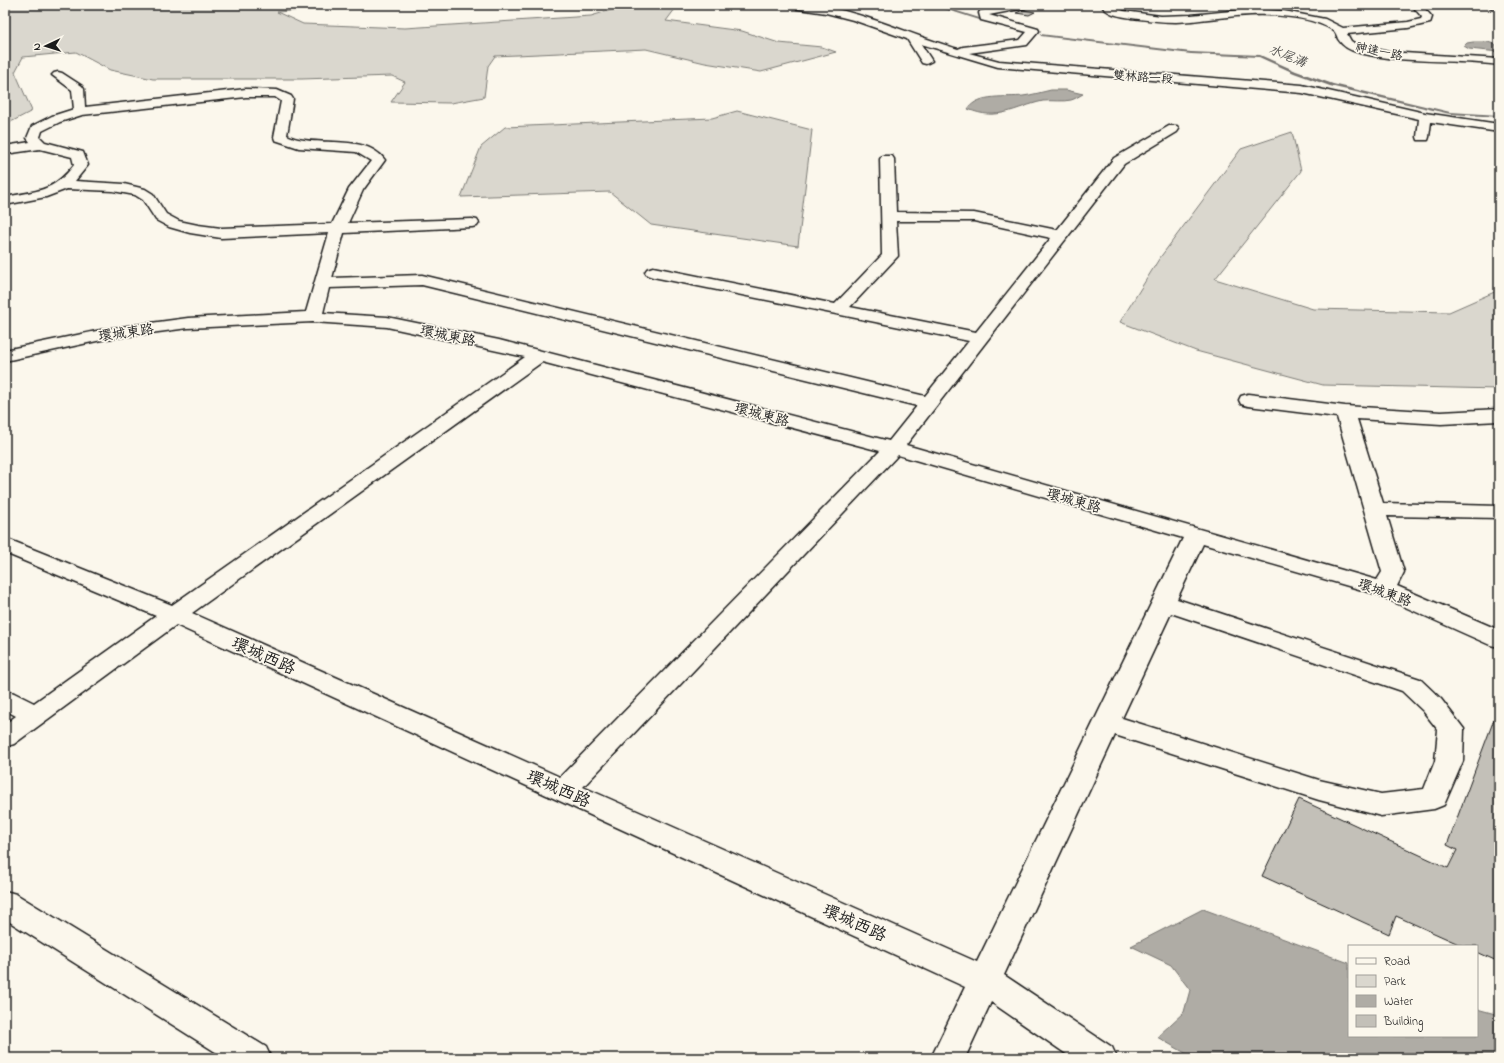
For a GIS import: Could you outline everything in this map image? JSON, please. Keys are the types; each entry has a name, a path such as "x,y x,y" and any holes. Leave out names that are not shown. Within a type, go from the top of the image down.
{"street":[{"name":"雙林路一段","path":"792,5 827,10 857,18 912,38 998,64 1102,74 1302,89 1425,117 1499,128"},
{"path":"952,51 1023,43 1034,31 985,18 984,13 1025,5"},
{"name":"神達一路","path":"1106,5 1113,11 1124,14 1143,18 1165,20 1251,12 1290,14 1330,25 1341,31 1344,41 1349,45 1371,52 1398,57 1465,58 1499,62"},
{"path":"1341,31 1408,25 1426,21 1427,17 1420,9 1420,5"},
{"path":"1493,5 1499,7"},
{"path":"912,38 926,61"},
{"path":"58,75 78,89 80,111"},
{"path":"40,145 33,138 36,130 56,119 80,111 246,93 270,93 283,96 287,99 280,137 289,142 304,145 359,149 378,160 356,189 338,228 313,317"},
{"path":"1482,126 1494,116"},
{"path":"1423,137 1425,117"},
{"path":"564,790 894,448 1119,161 1174,129"},
{"path":"5,150 40,145 78,155 81,165 59,188 32,196 6,200"},
{"path":"839,309 890,256 887,159"},
{"path":"63,185 130,189 141,192 151,199 160,217 172,223 195,229 221,233 472,223"},
{"path":"889,216 974,217 1060,235"},
{"path":"653,272 980,338"},
{"path":"323,283 422,280 929,403"},
{"name":"環城東路","path":"5,356 106,334 188,323 313,317 387,322 499,345 894,448 1384,589 1499,639"},
{"path":"5,737 175,614 538,356"},
{"path":"1248,400 1345,412 1441,418 1499,415"},
{"path":"1345,412 1393,572 1384,589"},
{"path":"1374,509 1499,512"},
{"path":"948,1058 986,981 1196,536"},
{"name":"環城西路","path":"5,545 175,614 986,981 1100,1058"},
{"path":"1108,724 1319,790 1380,805 1434,798 1450,761 1451,729 1432,705 1411,685 1165,603"},
{"path":"5,699 36,715"},
{"path":"5,903 254,1058"}],"green space":[{"path":"5,5 370,5 277,12 303,24 405,28 591,16 628,5 678,5 666,21 742,31 779,43 822,47 836,52 761,72 705,63 646,49 495,56 488,66 484,97 451,103 391,102 405,82 392,76 302,79 153,79 110,70 76,52 23,57 15,72 32,111 5,125"},
{"path":"737,111 812,130 798,246 651,225 610,192 461,197 481,147 505,127 712,118"},
{"path":"1292,132 1301,171 1215,279 1313,309 1449,312 1499,290 1499,389 1323,385 1196,351 1120,322 1159,259 1241,149"}],"water":[{"path":"1488,42 1499,46 1499,52 1469,49 1464,46 1467,43"},
{"path":"1051,90 1066,90 1083,94 1071,100 1043,101 998,114 979,113 968,109 979,100 986,98 1023,96"},
{"path":"1203,909 1348,963 1348,1037 1478,1037 1478,1009 1499,1015 1499,1058 1194,1058 1157,1037 1184,1012 1190,990 1171,965 1131,946"}],"building":[{"path":"1023,10 1035,12 1029,15 1016,13"},
{"path":"1499,706 1499,962 1478,952 1478,945 1461,945 1396,916 1389,934 1262,876 1299,799 1448,868 1457,850 1447,845"}],"waterway":[{"name":"水尾溝","path":"934,5 990,22"},
{"name":"水尾溝","path":"1041,35 1191,53 1260,56 1295,72 1332,85 1450,113 1499,116"}]}
